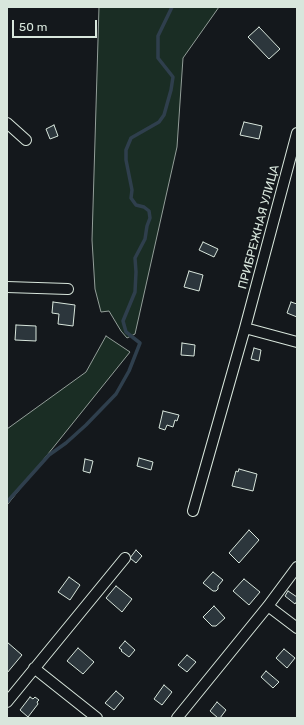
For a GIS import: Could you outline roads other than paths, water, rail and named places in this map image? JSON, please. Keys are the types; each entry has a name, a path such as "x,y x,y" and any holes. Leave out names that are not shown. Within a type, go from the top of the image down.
{"street":[{"path":"7,123 26,140"},
{"name":"ПРИБРЕЖНАЯ УЛИЦА","path":"193,511 245,328 297,133"},
{"path":"7,287 68,289"},
{"path":"245,328 297,342"},
{"path":"7,702 125,558"},
{"path":"177,718 297,568"},
{"path":"268,606 297,628"},
{"path":"34,668 97,718"}],"waterway":[{"path":"7,502 49,455 66,443 86,425 116,394 129,371 140,343 126,332 123,321 135,292 135,258 145,239 150,218 149,211 144,207 136,205 131,198 132,190 126,160 126,150 131,138 159,122 164,115 173,77 158,58 158,36 172,7"}]}
